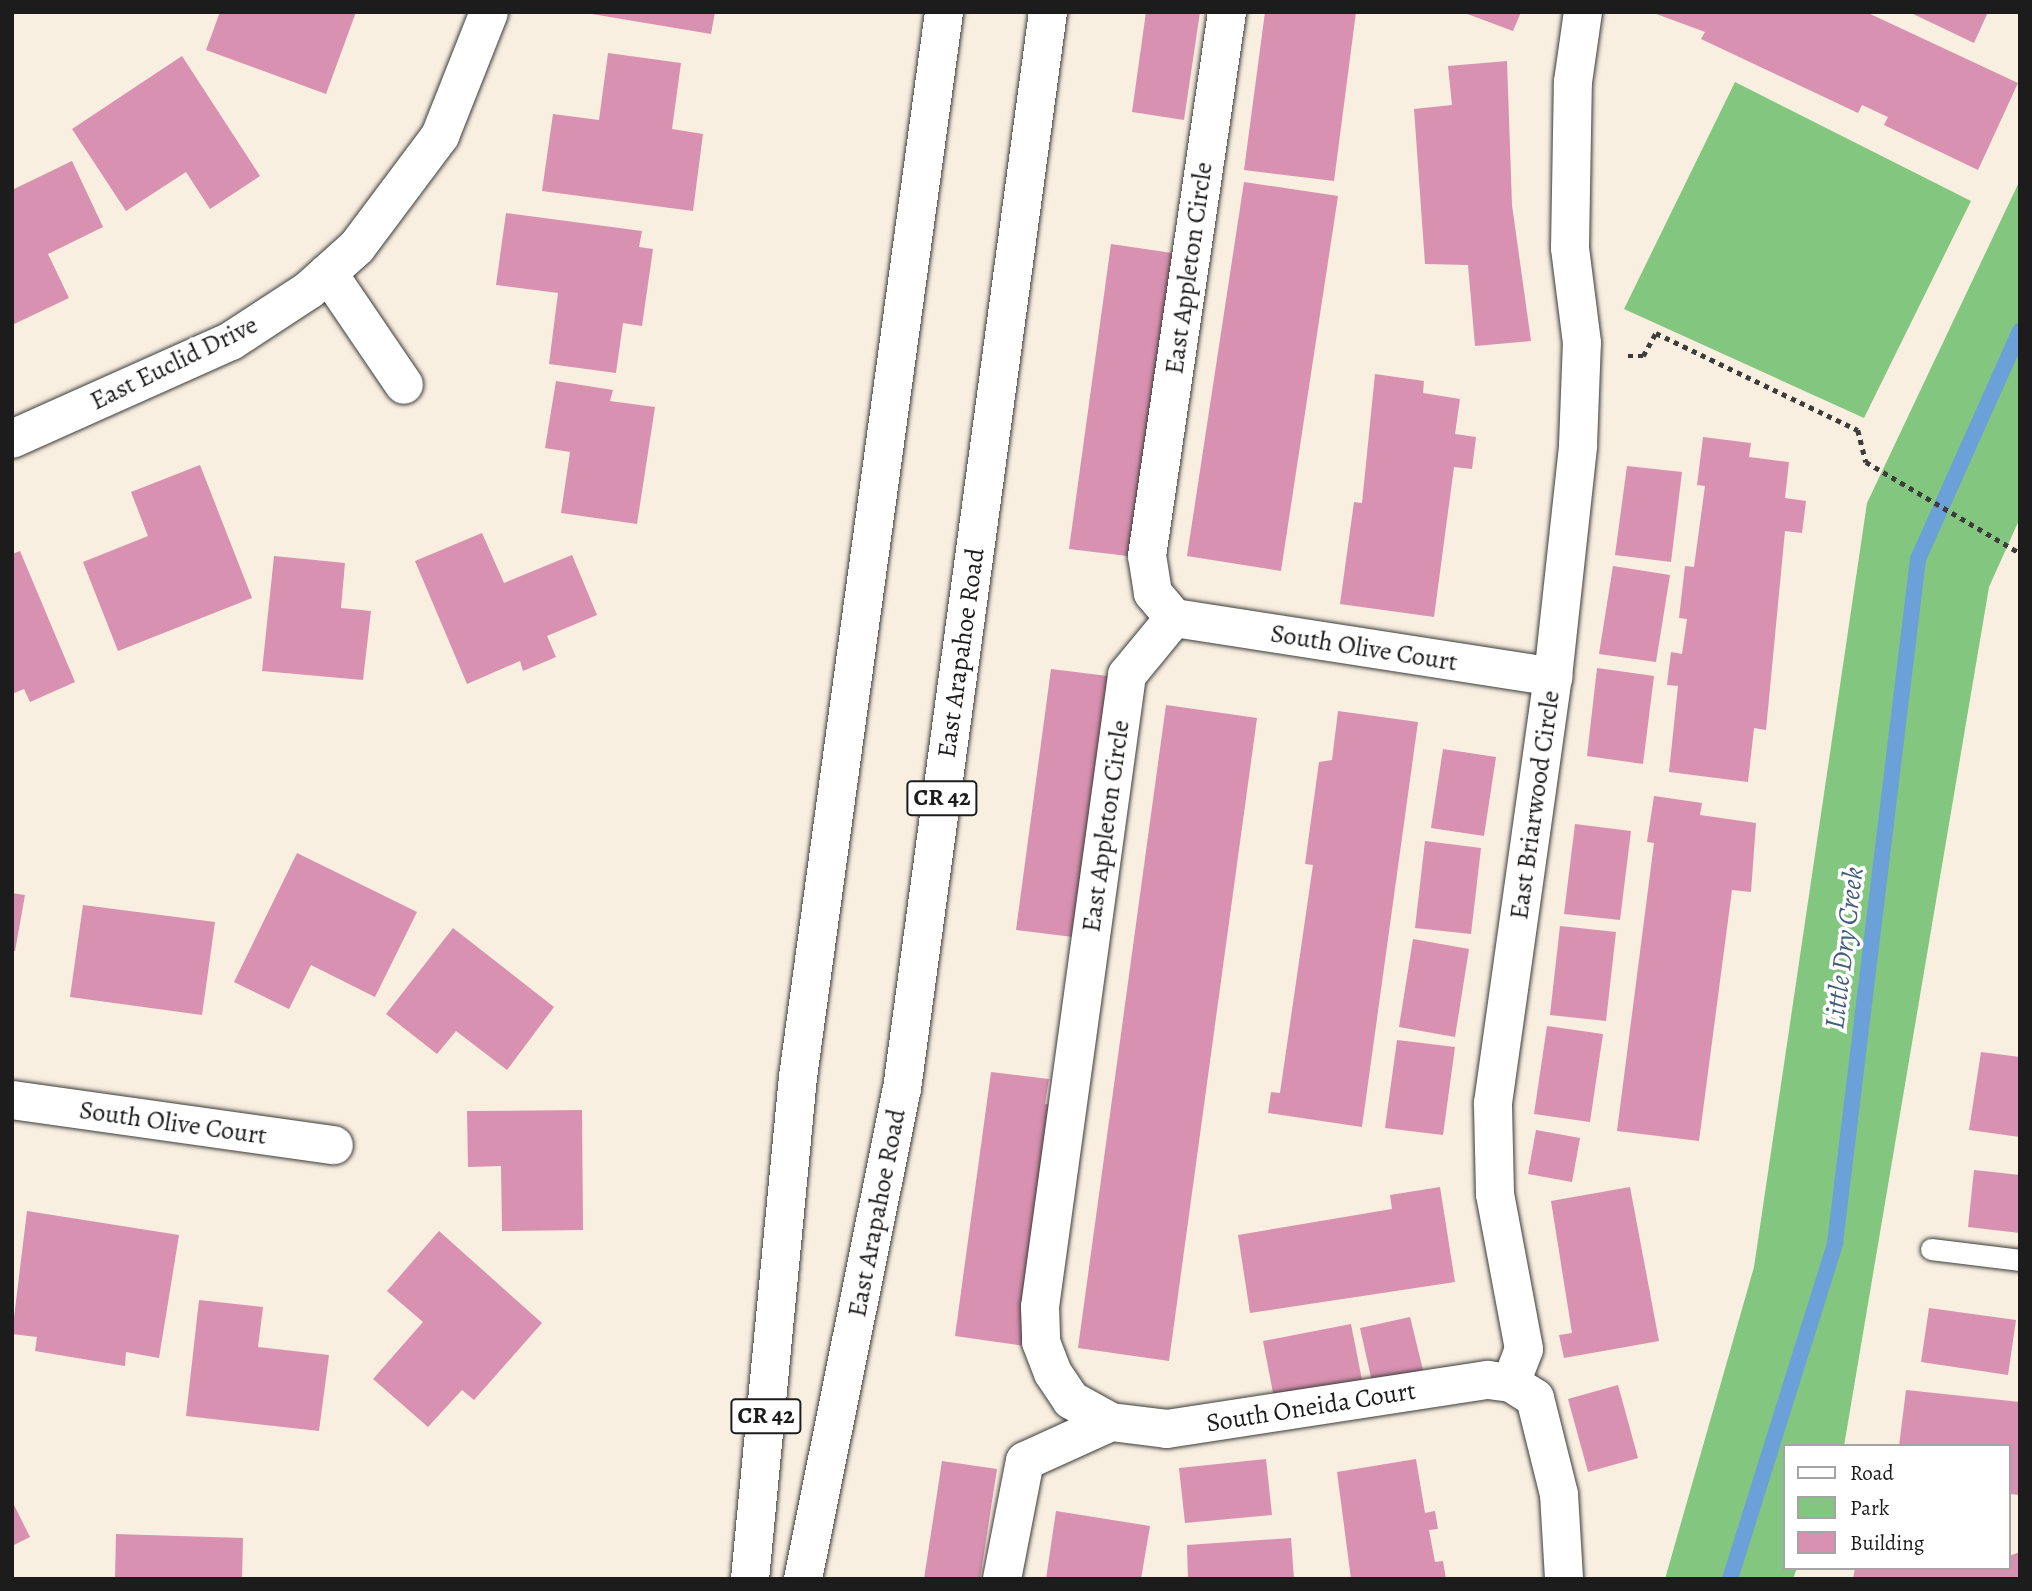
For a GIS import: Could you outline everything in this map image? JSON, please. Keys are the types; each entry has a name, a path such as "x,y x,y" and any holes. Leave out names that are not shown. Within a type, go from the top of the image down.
{"street":[{"name":"East Euclid Drive","path":"12,439 231,341 328,273 397,198 440,136 489,12"},
{"name":"CR 42","path":"750,1579 798,1077 944,12"},
{"name":"East Arapahoe Road","path":"803,1579 902,1089 1048,12"},
{"name":"East Appleton Circle","path":"1111,1422 1071,1400 1053,1373 1041,1342 1040,1307 1127,675 1174,618 1153,593 1147,555 1227,12"},
{"name":"East Briarwood Circle","path":"1511,1383 1524,1349 1495,1194 1493,1103 1553,677 1581,356 1570,248 1573,82 1583,12"},
{"path":"328,273 404,385"},
{"name":"South Olive Court","path":"1174,618 1553,677"},
{"name":"South Olive Court","path":"12,1100 334,1145"},
{"name":"South Oneida Court","path":"1111,1422 1167,1429 1488,1380 1511,1383"},
{"path":"1511,1383 1535,1398 1559,1494 1564,1579"},
{"path":"1002,1579 1026,1461 1111,1422"}],"lane":[{"path":"1931,1249 2020,1260"}],"path":[{"path":"1581,356 1643,356 1656,333 1858,430 1866,462 2020,553"}],"green space":[{"path":"1735,82 1971,201 1864,418 1624,309"},
{"path":"2020,180 2020,518 1989,587 1844,1444 1784,1444 1784,1570 1796,1570 1793,1579 1665,1579 1754,1267 1867,503"}],"building":[{"path":"220,12 356,12 326,94 206,50"},
{"path":"580,12 715,12 711,34"},
{"path":"1146,12 1200,12 1184,120 1132,112"},
{"path":"1265,12 1356,12 1334,181 1244,170"},
{"path":"1462,12 1521,12 1513,31"},
{"path":"1651,12 1866,12 2018,83 1978,170 1884,125 1888,117 1862,105 1858,113 1701,39 1705,32"},
{"path":"1909,12 1988,12 1974,43"},
{"path":"608,53 681,63 672,129 703,134 693,211 542,191 553,114 599,120"},
{"path":"182,56 260,176 210,209 186,172 126,211 72,129"},
{"path":"1507,61 1512,205 1531,341 1475,346 1468,265 1425,264 1414,109 1452,105 1448,66"},
{"path":"72,161 103,227 48,254 69,298 12,325 12,190"},
{"path":"1244,182 1338,196 1281,571 1187,556"},
{"path":"506,213 642,231 639,247 653,249 642,326 623,323 616,373 549,364 558,293 496,285"},
{"path":"1111,244 1172,253 1136,557 1069,549"},
{"path":"1375,374 1424,381 1423,393 1460,399 1455,434 1476,437 1472,469 1454,467 1434,617 1340,604 1354,502 1362,503"},
{"path":"556,381 613,390 610,401 655,407 637,524 561,513 570,452 545,448"},
{"path":"1703,437 1751,443 1749,457 1789,462 1785,498 1806,501 1802,533 1785,531 1766,730 1754,728 1748,782 1669,772 1678,686 1667,685 1671,652 1682,654 1687,619 1679,618 1685,566 1694,567 1705,486 1697,485"},
{"path":"200,465 252,598 118,651 83,562 148,536 131,492"},
{"path":"1627,466 1682,472 1671,562 1615,555"},
{"path":"482,533 504,583 572,555 597,615 547,636 556,657 523,671 520,661 467,684 415,561"},
{"path":"20,551 75,682 30,702 24,689 12,694 12,554"},
{"path":"274,556 345,563 341,608 371,611 363,680 262,671"},
{"path":"1613,566 1670,575 1656,662 1599,654"},
{"path":"1597,668 1654,676 1643,764 1587,756"},
{"path":"1051,669 1116,677 1081,938 1016,930"},
{"path":"1166,705 1257,718 1169,1361 1078,1348"},
{"path":"1338,711 1418,722 1362,1127 1268,1113 1271,1092 1280,1093 1313,865 1305,864 1319,762 1332,760"},
{"path":"1443,749 1496,757 1484,836 1431,828"},
{"path":"1654,796 1702,803 1700,815 1756,823 1751,892 1732,890 1699,1141 1617,1131 1654,843 1647,842"},
{"path":"1575,824 1631,831 1620,920 1564,914"},
{"path":"1425,841 1481,848 1471,934 1415,928"},
{"path":"297,853 417,912 375,997 311,965 289,1009 234,982"},
{"path":"12,893 25,895 15,951 12,951"},
{"path":"83,905 215,922 202,1015 70,997"},
{"path":"1560,926 1616,932 1606,1021 1550,1015"},
{"path":"453,928 554,1007 507,1070 456,1031 437,1054 386,1014"},
{"path":"1413,939 1469,949 1455,1037 1399,1027"},
{"path":"1547,1026 1603,1034 1590,1122 1534,1114"},
{"path":"1397,1040 1455,1047 1443,1135 1385,1128"},
{"path":"1981,1052 2020,1057 2020,1137 1969,1130"},
{"path":"991,1072 1049,1079 1045,1104 1057,1105 1025,1346 955,1336"},
{"path":"582,1110 583,1230 502,1231 501,1166 468,1167 467,1111"},
{"path":"1536,1130 1580,1138 1572,1182 1528,1174"},
{"path":"1974,1170 2020,1175 2020,1233 1968,1227"},
{"path":"1440,1187 1455,1282 1250,1313 1238,1235 1392,1209 1390,1195"},
{"path":"1630,1187 1659,1341 1564,1358 1559,1335 1572,1333 1551,1201"},
{"path":"27,1211 179,1235 159,1358 126,1352 125,1366 35,1351 37,1337 12,1334"},
{"path":"439,1231 542,1323 474,1400 462,1390 428,1427 373,1379 423,1322 387,1291"},
{"path":"199,1300 263,1307 258,1347 329,1355 319,1431 186,1416"},
{"path":"1929,1308 2016,1320 2008,1375 1921,1362"},
{"path":"1410,1317 1423,1370 1372,1382 1360,1328"},
{"path":"1351,1324 1362,1380 1274,1398 1263,1341"},
{"path":"1618,1385 1638,1458 1588,1472 1568,1399"},
{"path":"1906,1390 2020,1402 2020,1495 2011,1494 2011,1444 1899,1444"},
{"path":"1266,1459 1272,1515 1185,1523 1179,1468"},
{"path":"1416,1459 1425,1513 1435,1511 1438,1529 1429,1530 1435,1562 1443,1561 1446,1579 1351,1579 1337,1472"},
{"path":"942,1461 997,1469 980,1579 924,1579"},
{"path":"12,1501 30,1537 12,1546"},
{"path":"1056,1511 1150,1526 1141,1579 1046,1579"},
{"path":"116,1534 243,1538 242,1579 115,1579"},
{"path":"1291,1538 1294,1579 1188,1579 1187,1545"},
{"path":"2020,1552 2020,1579 1853,1579 1855,1570 2011,1570 2011,1555"}],"waterway":[{"name":"Little Dry Creek","path":"1730,1579 1835,1243 1918,559 2020,331"}]}
